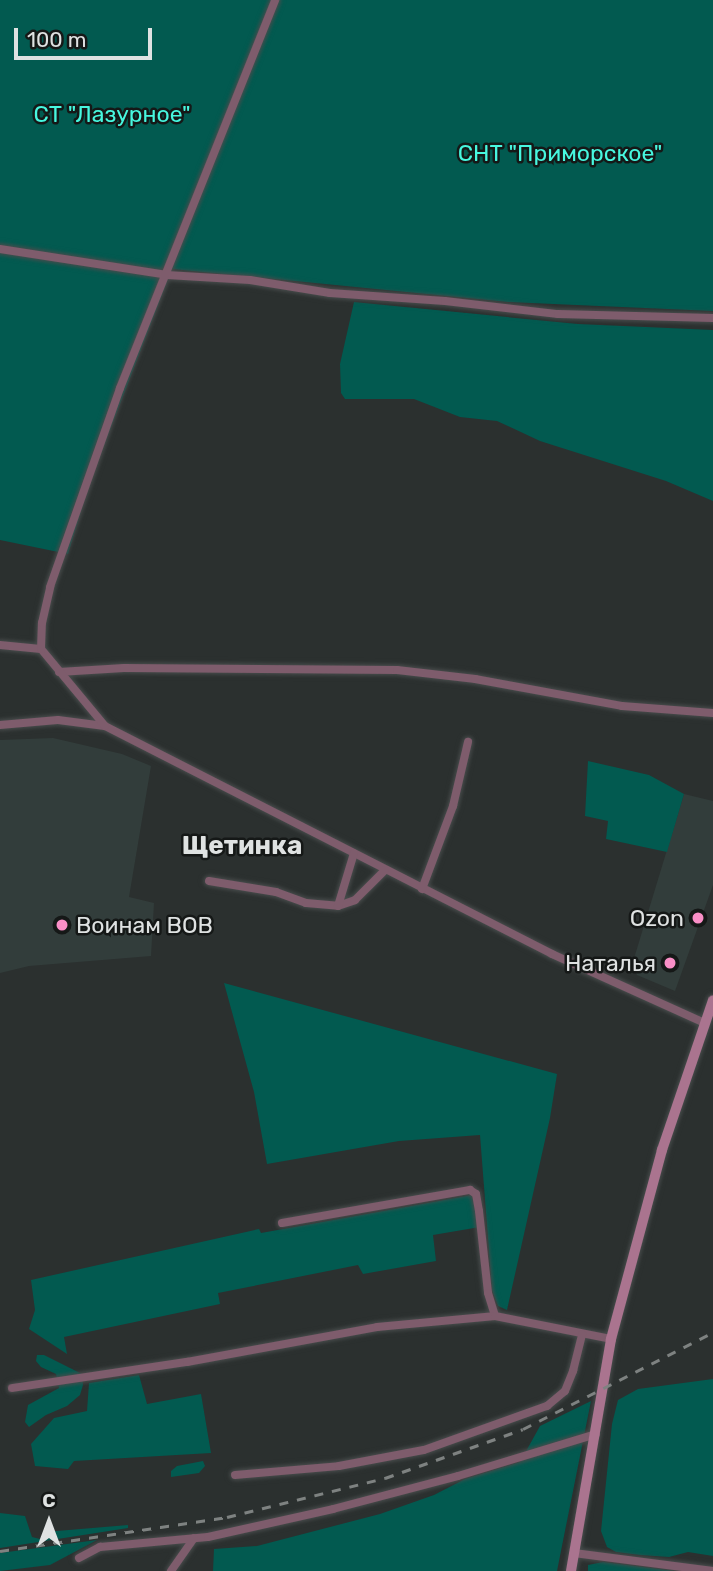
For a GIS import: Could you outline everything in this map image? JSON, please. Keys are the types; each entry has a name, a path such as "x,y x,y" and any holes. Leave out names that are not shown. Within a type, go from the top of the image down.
{"main road":[{"path":"571,1571 611,1339 659,1163 713,1000"}],"street":[{"path":"105,726 41,649 42,623 50,587 120,388 275,0"},
{"path":"0,249 167,275 250,280 330,293 445,300 558,314 713,318"},
{"path":"0,645 41,649"},
{"path":"59,672 112,668 397,670 475,679 622,706 713,713"},
{"path":"0,725 58,720 105,726 552,954 705,1023"},
{"path":"422,889 450,816 468,742"},
{"path":"338,906 354,853"},
{"path":"209,881 276,892 306,904 338,906 355,900 385,870"},
{"path":"282,1223 470,1190 476,1194 488,1293 495,1316"},
{"path":"12,1388 187,1362 377,1327 495,1316 611,1339"},
{"path":"235,1475 339,1466 424,1450 547,1406 565,1391 582,1334"},
{"path":"79,1558 100,1546 194,1538 332,1509 458,1476 596,1434"},
{"path":"171,1571 194,1538"},
{"path":"574,1553 713,1571"}],"shaded area":[{"path":"53,738 122,754 151,766 129,897 154,903 151,956 29,966 0,973 0,740"},
{"path":"684,794 713,801 713,885 675,991 637,975 632,965"}],"green space":[{"name":"СНТ \"Приморское\"","path":"0,0 713,0 713,311 508,302 172,269 90,482 68,554 0,540"},
{"path":"354,302 578,324 713,330 713,501 666,481 540,441 497,421 460,417 414,399 345,399 341,393 340,364"},
{"path":"588,761 649,775 684,794 667,852 606,839 608,821 585,816"},
{"path":"224,983 557,1074 550,1118 507,1310 498,1306 492,1290 480,1135 399,1141 267,1164 254,1092"},
{"path":"472,1195 480,1227 433,1235 436,1261 363,1274 358,1265 218,1293 220,1304 64,1337 67,1354 29,1329 35,1310 31,1280 259,1229 261,1233"},
{"path":"37,1355 44,1355 82,1374 83,1385 80,1395 67,1406 46,1415 29,1427 25,1422 28,1405 59,1388 56,1374 41,1367 36,1361"},
{"path":"139,1375 147,1404 201,1394 211,1453 74,1461 68,1469 35,1466 31,1444 54,1418 87,1411 89,1383"},
{"path":"713,1379 713,1556 688,1552 669,1557 640,1555 616,1552 607,1547 601,1531 612,1424 618,1400 638,1389"},
{"path":"591,1401 557,1571 213,1571 214,1549 257,1546 380,1514 434,1495 465,1479 520,1462 540,1426"},
{"path":"203,1461 205,1466 199,1473 171,1477 171,1471 177,1466"},
{"path":"0,1513 25,1516 32,1537 40,1539 45,1532 128,1525 128,1528 0,1548"},
{"path":"97,1540 50,1565 0,1571 0,1553"},
{"path":"603,1562 675,1571 588,1571 588,1565"}],"railway":[{"path":"0,1551 227,1517 385,1478 523,1429 713,1332"}],"place":[{"name":"Ozon","path":"698,918"},
{"name":"Воинам ВОВ","path":"62,925"},
{"name":"Наталья","path":"670,963"}],"district":[{"name":"Щетинка","path":"242,846"}],"park label":[{"name":"СТ \"Лазурное\"","path":"112,114"}]}
